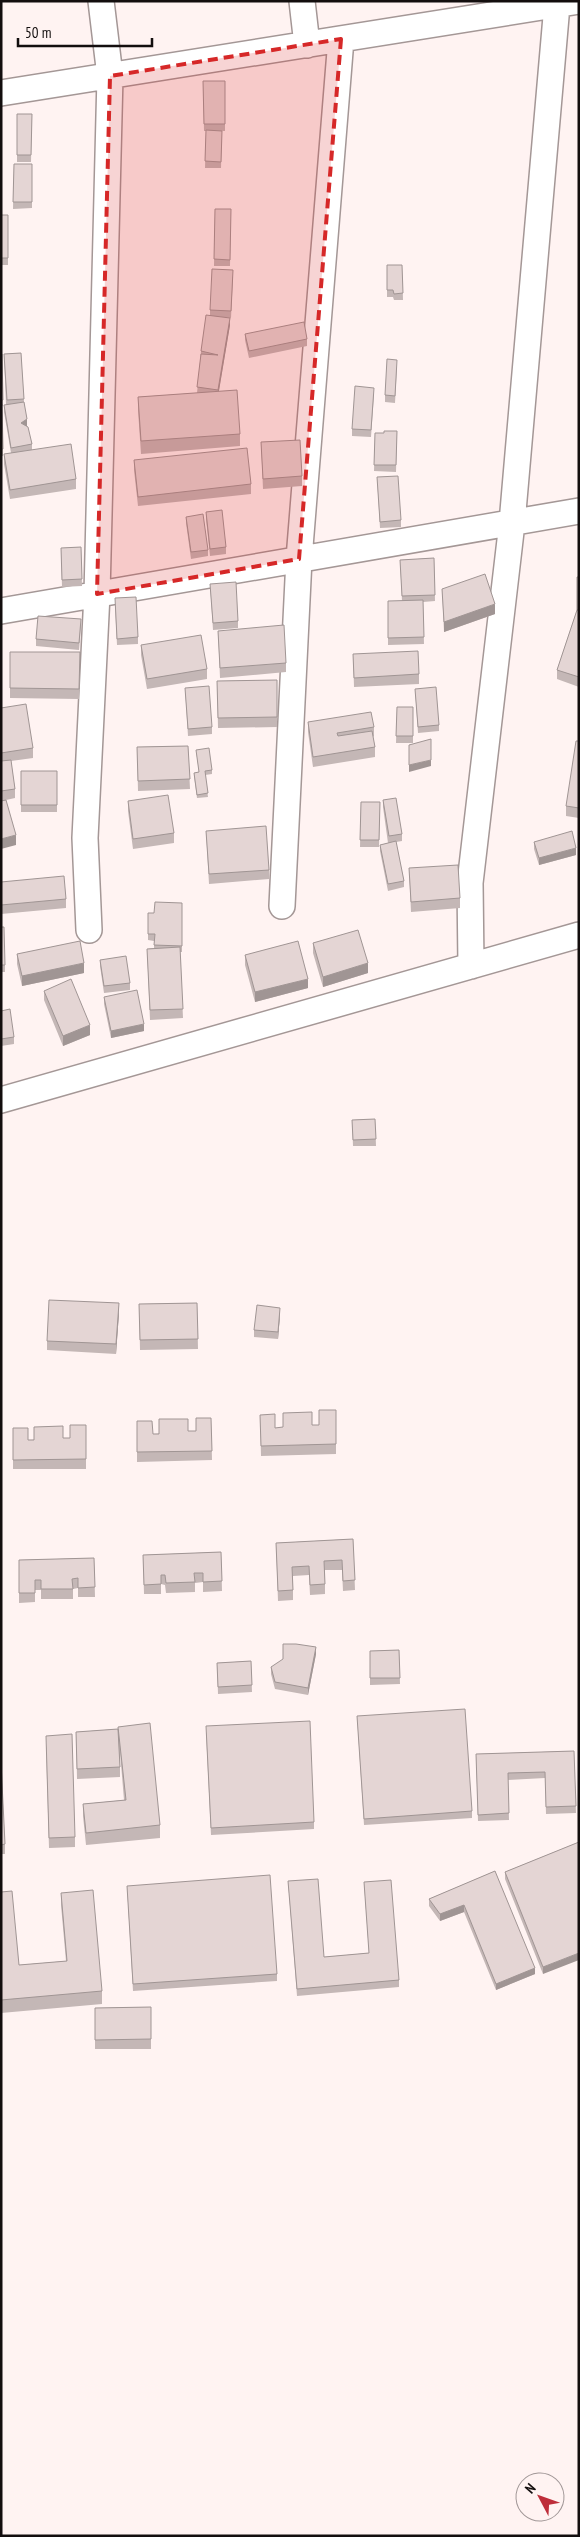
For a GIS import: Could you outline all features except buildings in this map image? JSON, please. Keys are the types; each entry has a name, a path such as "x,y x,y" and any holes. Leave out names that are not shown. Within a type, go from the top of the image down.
{"street":[{"path":"89,930 85,838 98,594 110,76 101,1"},
{"path":"302,1 307,45"},
{"path":"1,93 307,45 506,7 568,3 512,523 470,883 471,966"},
{"path":"282,906 299,559 341,39"},
{"path":"1,611 579,511"},
{"path":"1,1100 579,935"}],"highlighted area":[{"path":"341,39 299,559 97,594 110,76"}]}
